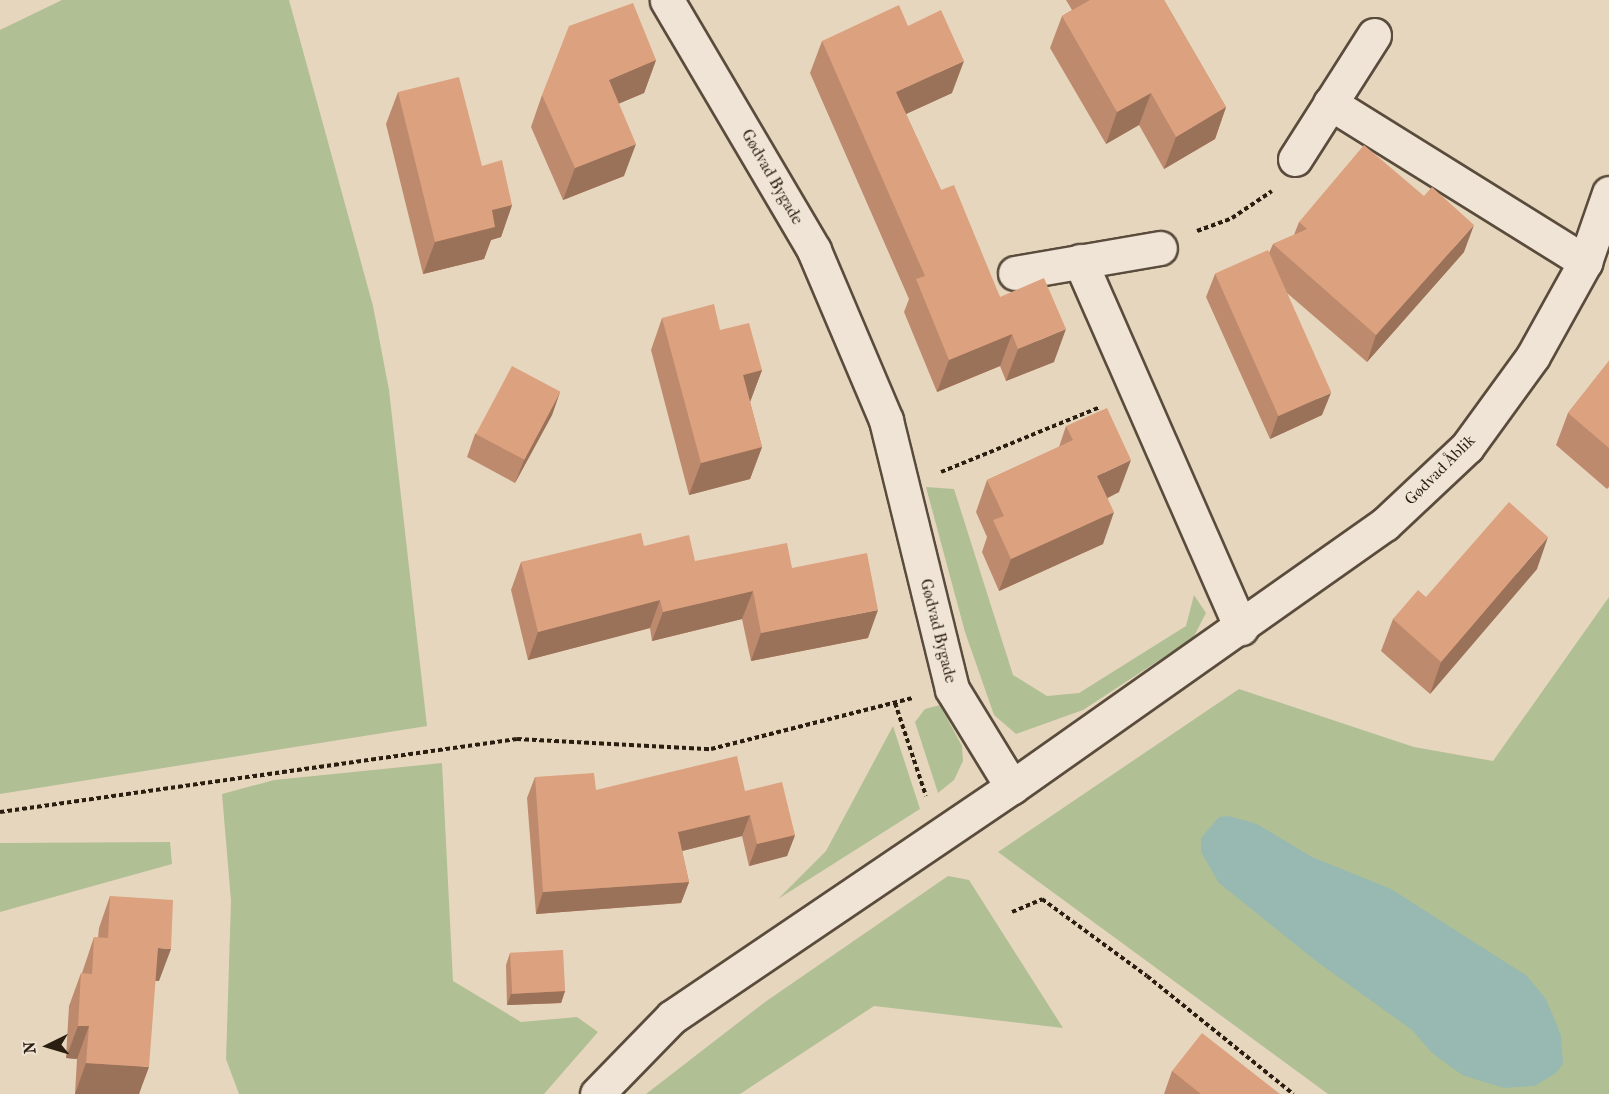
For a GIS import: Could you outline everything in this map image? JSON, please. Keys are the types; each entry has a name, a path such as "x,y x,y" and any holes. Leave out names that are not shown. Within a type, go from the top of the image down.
{"street":[{"name":"Gødvad Bygade","path":"668,0 814,250 886,420 952,689 1012,787"},
{"path":"1287,172 1374,35"},
{"path":"1330,103 1585,262"},
{"name":"Gødvad Åblik","path":"1012,787 1241,628 1385,524 1467,447 1533,356 1585,262 1609,193"},
{"path":"1015,273 1160,248"},
{"path":"1080,261 1241,628"},
{"path":"597,1094 672,1017 1012,787"}],"path":[{"path":"1209,227 1232,218 1287,172"},
{"path":"904,487 1095,410"},
{"path":"0,812 517,740 711,749 952,689"},
{"path":"895,703 927,802 948,831"},
{"path":"1012,912 1042,899 1147,976 1293,1094"}],"green space":[{"path":"62,0 289,0 373,306 389,390 427,726 0,794 0,30"},
{"path":"926,487 954,489 1013,675 1047,696 1079,693 1186,626 1194,595 1206,613 1193,638 1083,710 1016,734 994,715 965,632"},
{"path":"1609,597 1609,1094 1328,1094 998,852 1239,689 1414,747 1493,761"},
{"path":"940,705 962,746 963,761 954,780 938,793 915,722 925,709"},
{"path":"893,726 920,809 778,899 826,851"},
{"path":"442,763 453,981 521,1022 577,1017 598,1032 544,1094 239,1094 226,1059 231,901 222,794 274,780"},
{"path":"170,842 172,864 0,912 0,843"},
{"path":"948,876 969,880 1063,1028 874,1006 740,1094 646,1094 765,1002"}],"water":[{"path":"1229,816 1257,824 1312,857 1391,889 1527,976 1546,999 1561,1035 1563,1064 1556,1073 1535,1086 1504,1088 1462,1075 1432,1053 1412,1030 1316,961 1219,883 1201,852 1201,838 1219,817"}],"building":[{"path":"1090,0 1164,0 1226,107 1176,137 1151,93 1117,112 1062,16"},
{"path":"633,3 656,60 609,80 636,144 575,168 542,95 569,26"},
{"path":"899,5 908,26 941,10 964,61 896,92 941,190 954,185 1000,297 1044,278 1066,329 1018,349 1012,334 949,360 916,279 925,276 822,41"},
{"path":"459,77 482,166 502,160 512,205 492,210 495,227 435,242 398,92"},
{"path":"1364,145 1424,196 1432,187 1474,225 1376,335 1273,244 1307,229 1299,222"},
{"path":"1268,250 1331,393 1278,416 1215,274"},
{"path":"714,304 720,330 749,323 762,370 743,375 762,447 701,463 662,318"},
{"path":"1609,361 1609,448 1568,413"},
{"path":"512,366 561,392 524,460 476,434"},
{"path":"1107,408 1131,460 1097,476 1114,512 1011,559 993,520 1004,516 987,480 1073,440 1066,426"},
{"path":"1509,502 1548,537 1441,662 1393,619 1418,590 1426,597"},
{"path":"641,533 644,546 689,535 695,561 787,543 792,568 867,553 878,610 761,633 753,591 663,612 660,600 538,632 521,562"},
{"path":"737,756 745,791 782,782 795,835 757,844 750,815 678,832 689,882 543,892 535,777 594,773 596,790"},
{"path":"110,896 173,900 171,949 158,948 149,1067 86,1063 89,1026 78,1026 81,973 92,974 94,937 108,938"},
{"path":"563,950 565,991 512,994 510,953"},
{"path":"1202,1033 1280,1094 1201,1094 1172,1071"}]}
